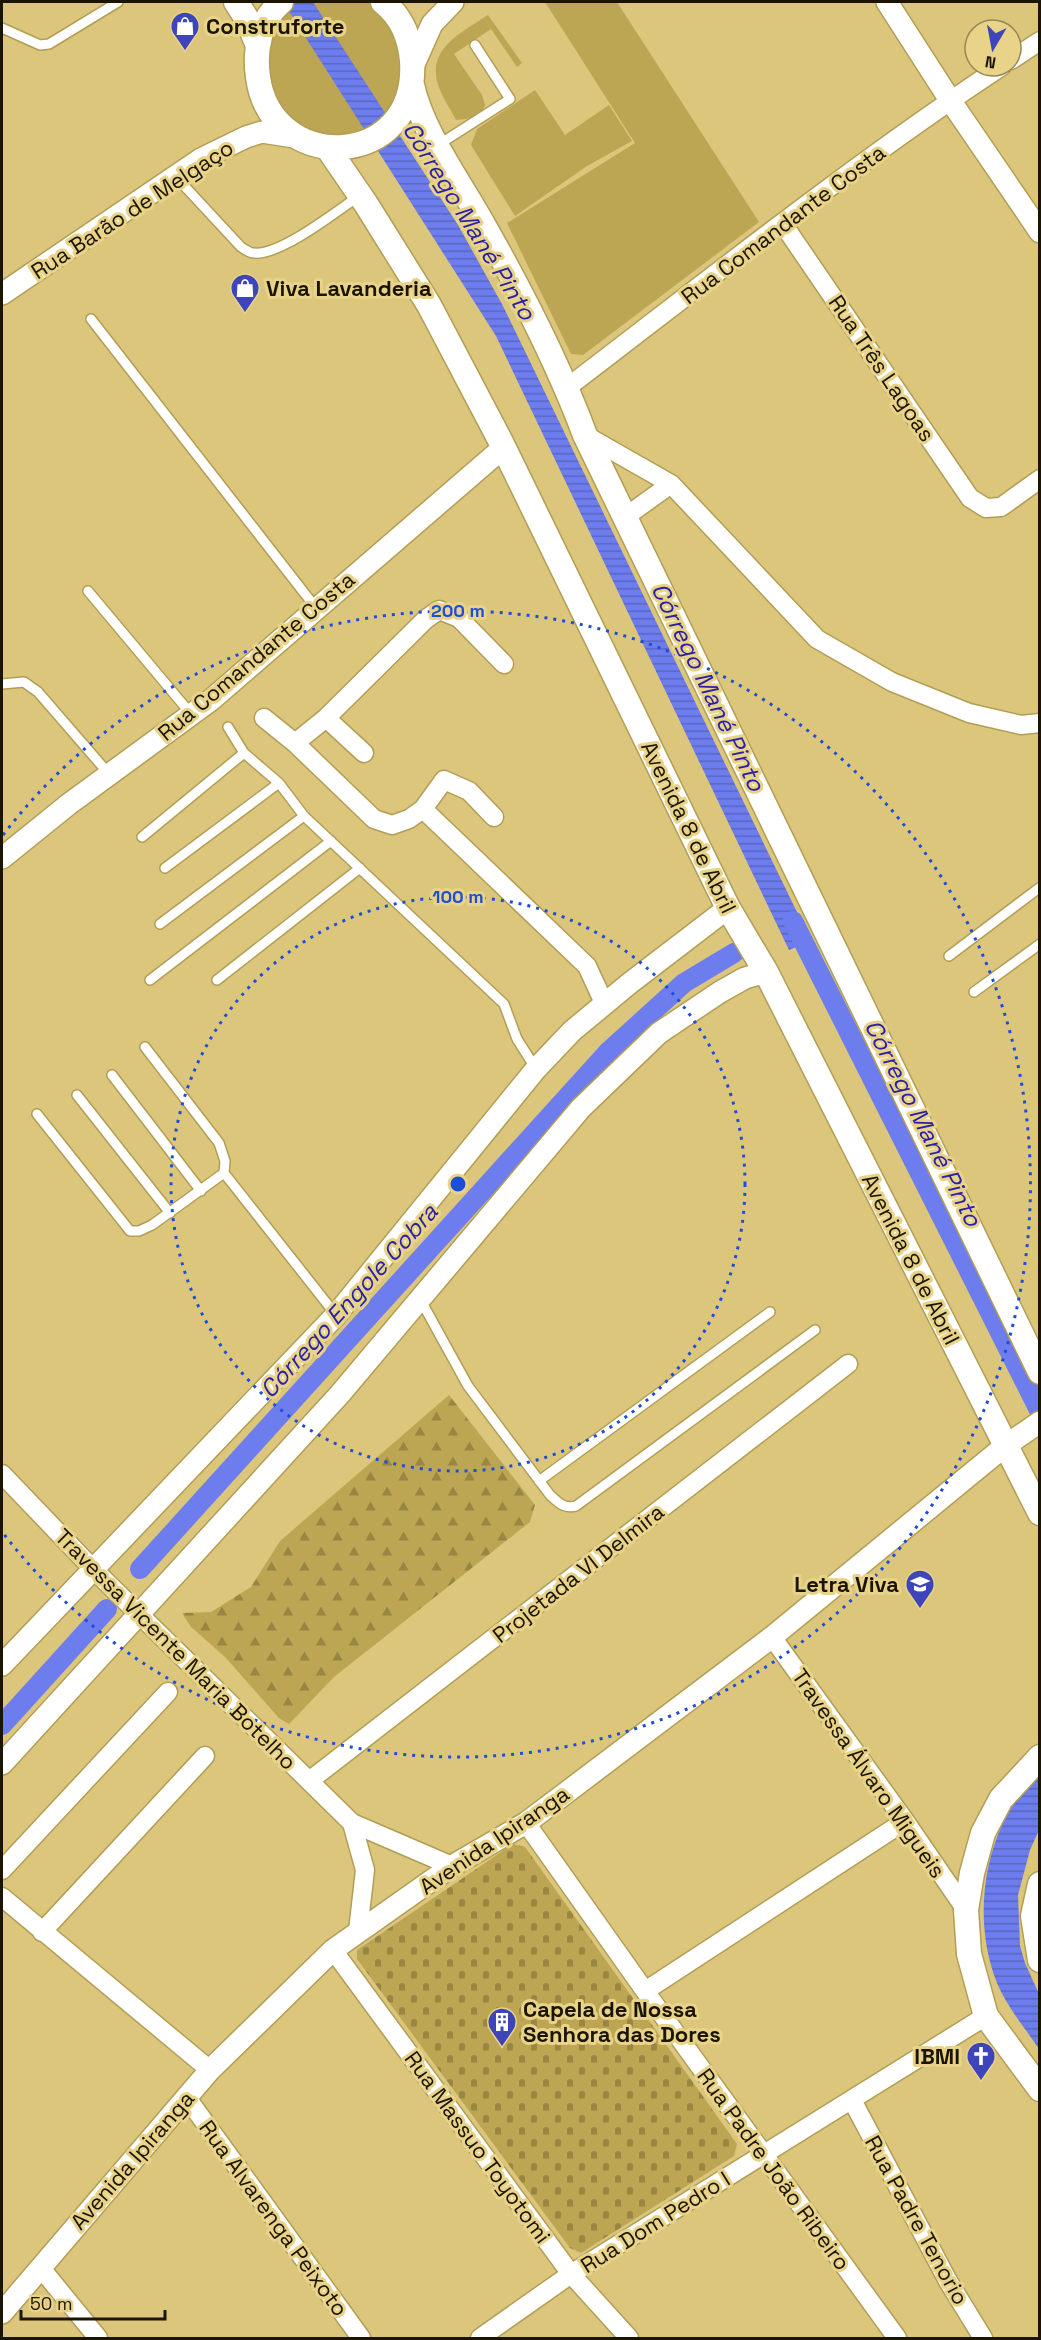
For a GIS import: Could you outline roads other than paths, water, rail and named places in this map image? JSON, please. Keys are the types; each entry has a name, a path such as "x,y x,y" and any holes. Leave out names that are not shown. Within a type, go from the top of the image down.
{"main road":[{"path":"236,2 258,46"},
{"path":"384,2 400,19 407,34 412,77 420,113 486,228 568,387 585,435 1040,1372"},
{"path":"277,5 263,27 258,46 257,72 263,100 278,121 301,138 327,147 362,144 375,138 397,121 405,108 412,77"},
{"name":"Avenida 8 de Abril","path":"327,147 429,305 504,447 728,909 766,972 1008,1444 1040,1513"},
{"path":"1040,1757 1001,1799 983,1833 972,1873 966,1910 969,1954 986,2016 1040,2089"},
{"path":"1039,1959 1033,1916 1040,1884"}],"street":[{"path":"412,77 432,24 453,2"},
{"path":"887,2 950,100 1040,232"},
{"path":"1023,52 1040,41"},
{"name":"Rua Comandante Costa","path":"568,387 783,224 950,100 984,78"},
{"name":"Rua Barão de Melgaço","path":"2,294 201,159 246,137 262,132 301,138"},
{"name":"Rua Três Lagoas","path":"783,224 970,498 986,508 1000,507 1040,479"},
{"path":"585,435 671,484 817,639 892,682 969,713 1021,725 1040,723"},
{"name":"Rua Comandante Costa","path":"2,858 109,774 211,700 504,447"},
{"path":"625,517 671,484"},
{"path":"295,743 326,718 426,619 439,610 459,618 504,664"},
{"path":"264,718 295,743 374,819 392,825 409,819 423,809 444,780 469,791 494,817"},
{"path":"326,718 364,753"},
{"path":"423,809 587,966 605,1005"},
{"path":"2,1665 336,1315 536,1070 572,1031 630,983 728,909"},
{"path":"2,1764 340,1394 581,1108 659,1033 720,992 745,978 766,972"},
{"name":"Projetada VI Delmira","path":"309,1781 848,1364"},
{"name":"Avenida Ipiranga","path":"2,2313 210,2070 333,1950 452,1866 526,1823 772,1636 1008,1444 1040,1422"},
{"name":"Travessa Vicente Maria Botelho","path":"2,1474 93,1569 352,1823 452,1866"},
{"name":"Travessa Álvaro Migueis","path":"772,1636 966,1910"},
{"path":"2,1870 168,1692"},
{"path":"42,1932 205,1756"},
{"path":"645,1991 905,1821"},
{"path":"352,1823 365,1870 358,1931"},
{"name":"Rua Padre João Ribeiro","path":"526,1823 897,2338"},
{"path":"2,1897 210,2070"},
{"name":"Rua Massuo Toyotomi","path":"333,1950 571,2274 629,2338"},
{"name":"Rua Dom Pedro I","path":"480,2338 571,2274 986,2016"},
{"name":"Rua Alvarenga Peixoto","path":"187,2098 361,2338"},
{"name":"Rua Padre Tenorio","path":"852,2100 948,2281 983,2338"},
{"path":"40,2266 98,2338"}],"lane":[{"path":"2,28 40,45 49,44 118,2"},
{"path":"438,145 510,99 475,45"},
{"path":"176,177 242,247 252,254 263,253 296,239 360,195"},
{"path":"91,319 315,608"},
{"path":"88,591 191,714"},
{"path":"2,684 24,682 38,692 109,774"},
{"path":"228,727 244,753 279,783 304,816 504,1004 517,1039 536,1070"},
{"path":"142,837 244,753"},
{"path":"165,868 279,783"},
{"path":"160,924 304,816"},
{"path":"150,980 331,841"},
{"path":"217,980 360,868"},
{"path":"949,956 1039,888"},
{"path":"974,992 1040,944"},
{"path":"145,1047 219,1143 225,1161 224,1173 336,1315"},
{"path":"112,1075 201,1191"},
{"path":"77,1095 170,1213"},
{"path":"37,1114 130,1231 139,1231 152,1226 224,1173"},
{"path":"420,1299 468,1386 550,1495 562,1506 569,1508 576,1506 815,1330"},
{"path":"540,1481 770,1312"}],"water":[{"name":"Córrego Mané Pinto","path":"283,2 313,2 458,225 503,306 811,941 789,950 496,336"},
{"path":"1039,1770 1039,1830 1030,1850 1018,1895 1020,1946 1039,1994 1039,2049 1011,2009 997,1983 986,1944 984,1903 995,1842 1015,1802"}],"waterway":[{"name":"Córrego Mané Pinto","path":"793,921 1040,1412"},
{"name":"Córrego Engole Cobra","path":"140,1569 608,1052 684,983 734,953"},
{"name":"Córrego Engole Cobra","path":"2,1725 107,1609"}],"place":[{"name":"Construforte","path":"185,52"},
{"name":"Viva Lavanderia","path":"245,314"},
{"name":"Letra Viva","path":"920,1610"},
{"name":"Capela de Nossa Senhora das Dores","path":"502,2048"},
{"name":"IBMI","path":"981,2082"}]}
